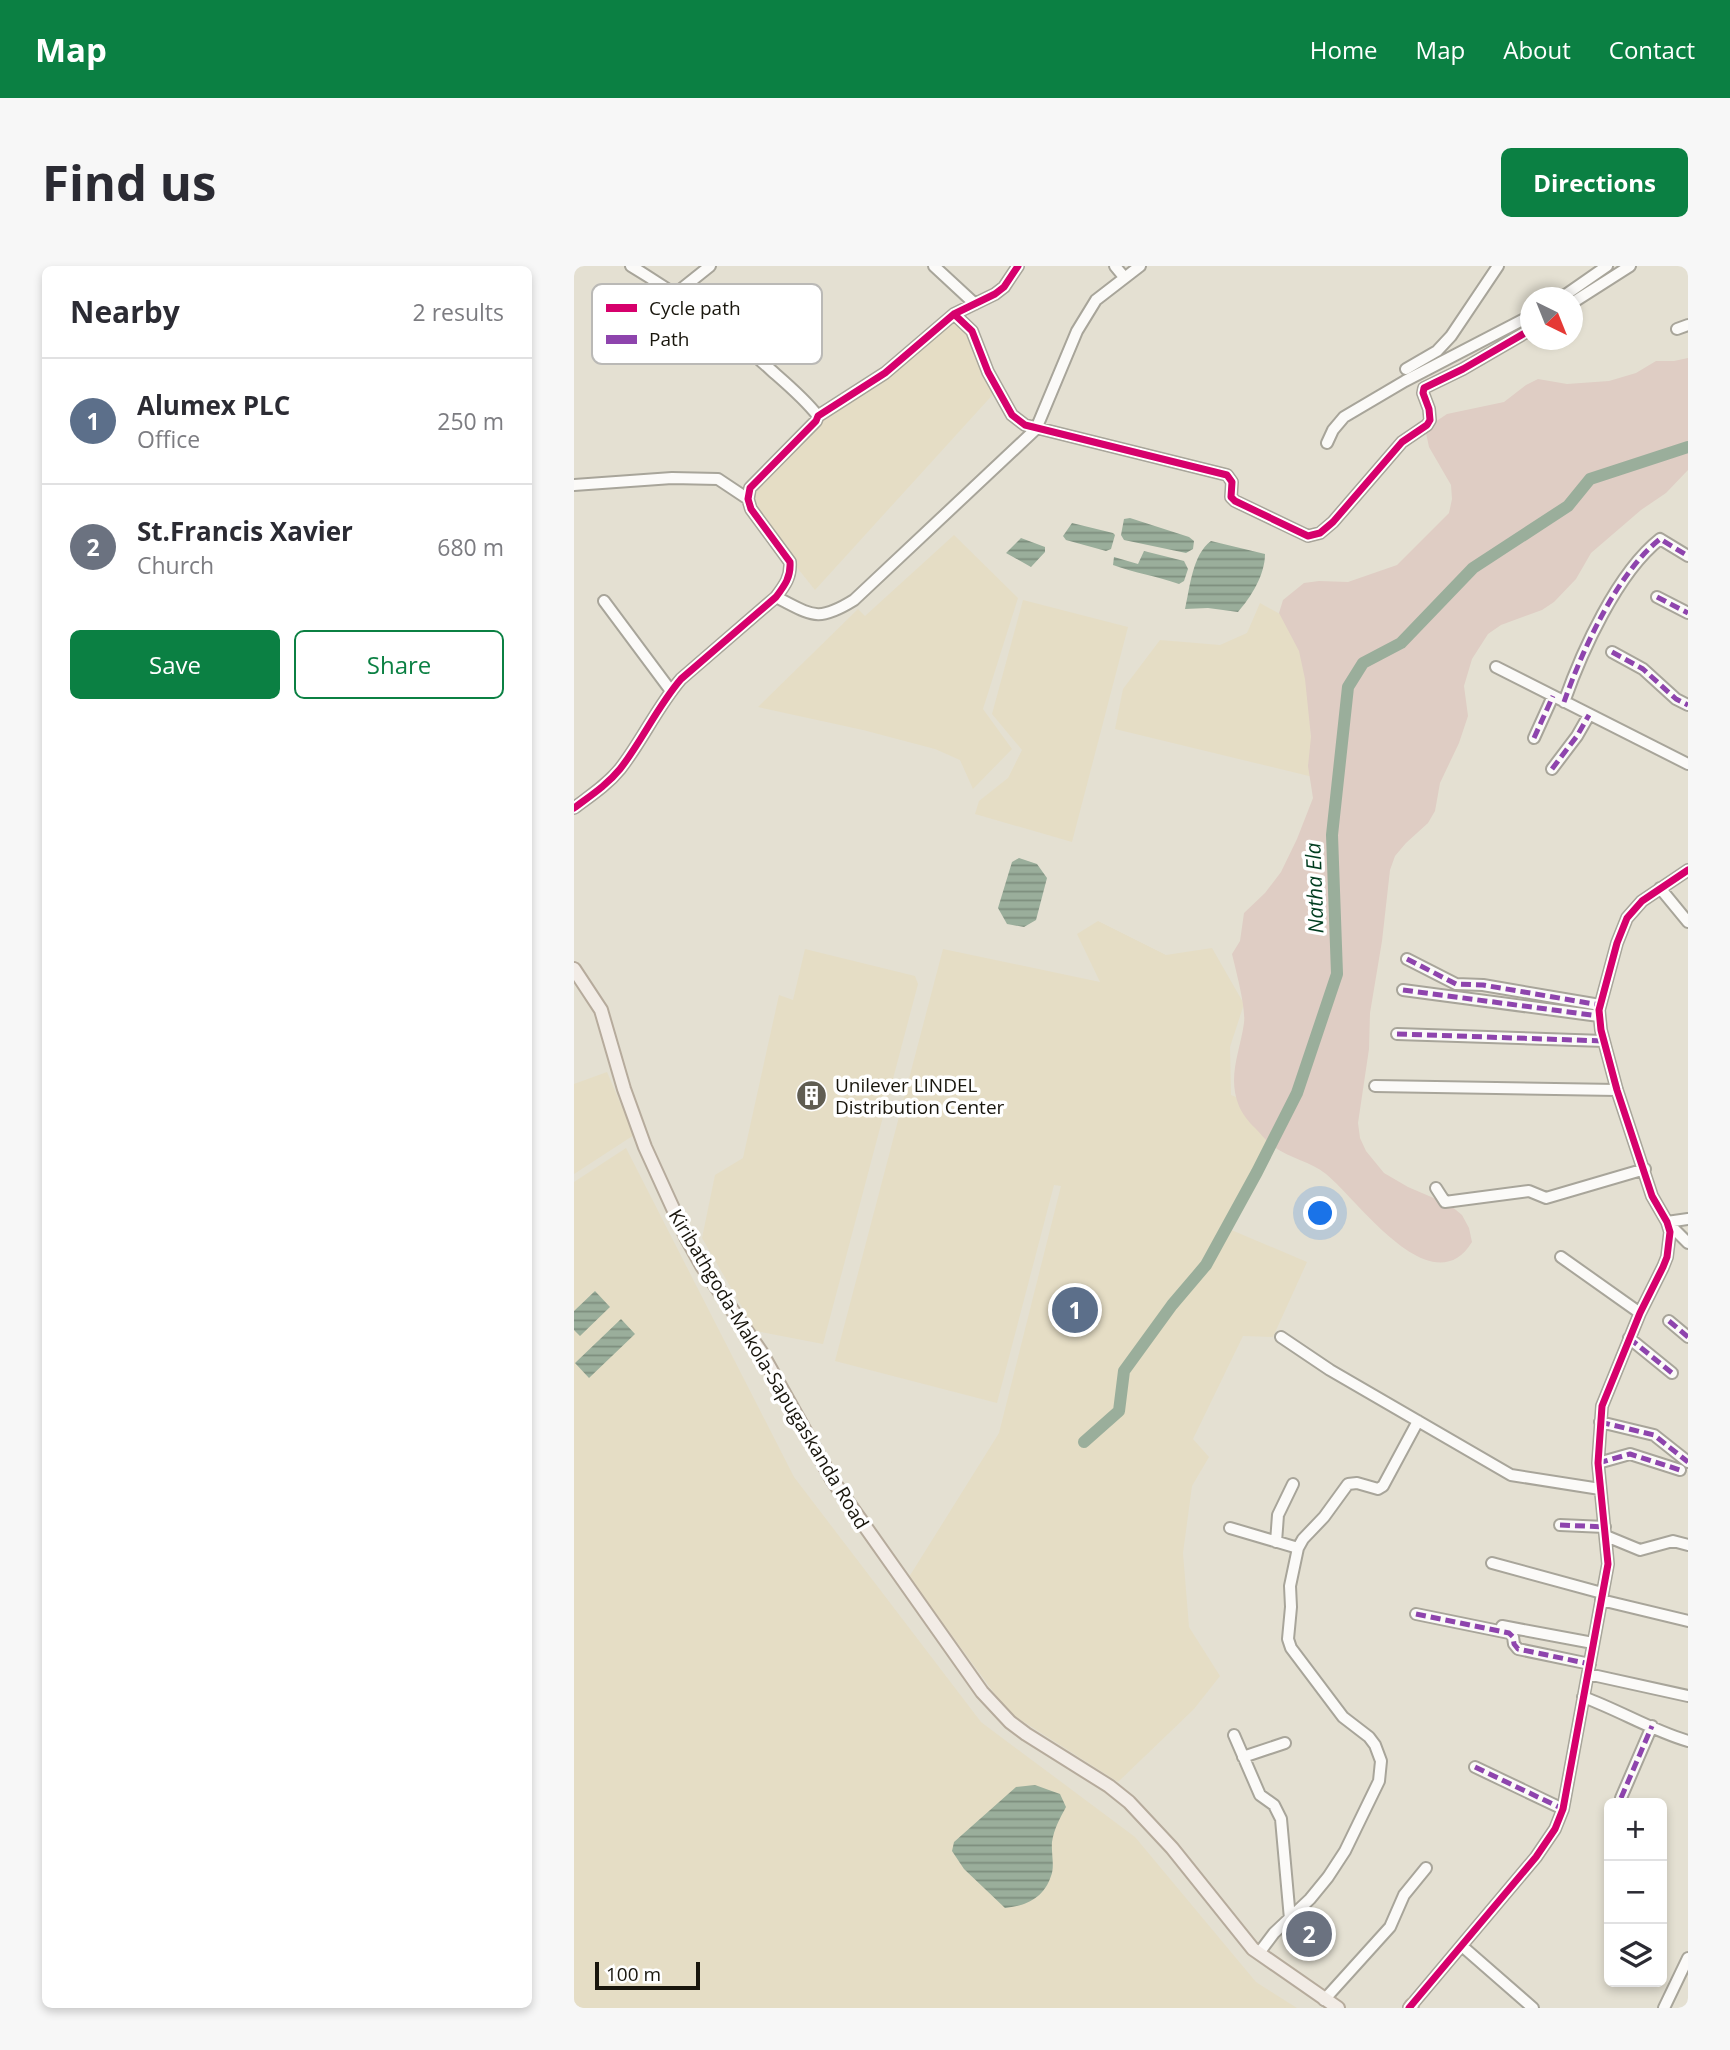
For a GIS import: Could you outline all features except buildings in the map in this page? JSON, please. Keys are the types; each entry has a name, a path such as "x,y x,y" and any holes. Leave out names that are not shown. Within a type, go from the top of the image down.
{"main road":[{"name":"Kiribathgoda-Makola-Sapugaskanda Road","path":"574,969 601,1010 624,1089 645,1147 672,1210 702,1266 761,1352 845,1498 982,1692 1026,1734 1109,1786 1129,1802 1172,1848 1239,1934 1259,1953 1338,2008"}],"street":[{"path":"631,266 659,284"},
{"path":"688,284 710,266"},
{"path":"934,266 975,304"},
{"path":"1115,266 1124,277"},
{"path":"776,597 814,615 833,613 854,600 1036,429 1077,331 1096,300 1140,266"},
{"path":"1406,369 1437,351 1451,336 1499,266"},
{"path":"1577,287 1607,266"},
{"path":"1583,297 1630,266"},
{"path":"574,808 604,786 620,768 681,679 776,597 787,583 791,572 790,562 751,509 748,499 750,488 811,427 818,416 885,373 954,314 1004,287 1012,268"},
{"path":"954,314 972,331 988,372 1012,415 1025,425 1227,475 1232,482 1231,497 1235,501 1308,536 1314,536 1333,522 1402,442 1427,425 1430,419 1424,388 1520,336"},
{"path":"1327,443 1344,417 1520,322"},
{"path":"763,364 818,416"},
{"path":"574,485 672,478 718,479 748,499"},
{"path":"1564,702 1609,602 1650,548 1660,539 1688,556"},
{"path":"1657,597 1688,613"},
{"path":"604,601 671,691"},
{"path":"1612,652 1643,669 1676,699 1688,705"},
{"path":"1496,667 1688,764"},
{"path":"1534,738 1553,696"},
{"path":"1552,769 1589,715"},
{"path":"1410,2007 1544,1847 1563,1809 1608,1564 1598,1463 1600,1422 1606,1394 1667,1257 1670,1232 1652,1196 1618,1090 1604,1041 1600,1010 1617,943 1627,918 1642,901 1688,870"},
{"path":"1660,888 1688,922"},
{"path":"1407,959 1456,984 1483,985 1600,1010"},
{"path":"1403,990 1600,1010"},
{"path":"1396,1034 1604,1041"},
{"path":"1375,1086 1618,1090"},
{"path":"1436,1188 1445,1202 1529,1191 1546,1198 1645,1169"},
{"path":"1667,1222 1688,1219"},
{"path":"1667,1222 1688,1243"},
{"path":"1561,1256 1640,1313"},
{"path":"1669,1321 1686,1332"},
{"path":"1281,1337 1330,1370 1511,1475 1600,1489"},
{"path":"1629,1338 1672,1373"},
{"path":"1259,1953 1274,1933 1321,1887 1345,1851 1377,1788 1381,1771 1381,1761 1375,1745 1343,1717 1288,1642 1290,1586 1298,1548 1348,1484 1357,1483 1378,1489 1383,1486 1418,1421"},
{"path":"1600,1422 1654,1435 1684,1466"},
{"path":"1598,1463 1630,1454 1684,1466"},
{"path":"1276,1542 1278,1515 1293,1484"},
{"path":"1560,1525 1605,1531 1640,1550 1673,1541 1688,1545"},
{"path":"1230,1528 1298,1548"},
{"path":"1492,1563 1688,1621"},
{"path":"1416,1614 1509,1633 1518,1649 1688,1696"},
{"path":"1465,1618 1594,1643"},
{"path":"1584,1698 1688,1741"},
{"path":"1621,1798 1652,1726"},
{"path":"1234,1735 1260,1795 1274,1805 1281,1819 1290,1919"},
{"path":"1243,1757 1285,1743"},
{"path":"1475,1767 1563,1809"},
{"path":"1324,2000 1390,1927 1404,1895 1426,1868"},
{"path":"1462,1946 1533,2008"},
{"path":"1664,2008 1688,1958"}],"shaded area":[{"path":"953,317 973,338 997,390 815,590 751,510 750,488 814,427"},
{"path":"1688,358 1688,470 1666,493 1641,510 1591,553 1576,579 1554,602 1542,610 1501,625 1488,634 1472,659 1464,686 1468,716 1459,743 1440,783 1435,811 1428,823 1395,856 1390,870 1370,1013 1369,1049 1358,1123 1360,1138 1366,1151 1384,1173 1408,1187 1450,1205 1462,1215 1472,1242 1456,1259 1437,1262 1416,1256 1375,1224 1326,1174 1271,1145 1246,1118 1236,1095 1234,1075 1244,1016 1232,954 1240,941 1244,913 1265,893 1281,872 1313,798 1308,766 1311,737 1305,679 1299,651 1279,613 1283,600 1304,583 1348,582 1397,565 1449,513 1451,485 1429,447 1426,433 1435,422 1447,414 1504,402 1538,379 1567,384 1609,381 1636,373 1656,361"},
{"path":"1130,518 1189,537 1194,541 1193,549 1186,553 1124,540 1121,535 1124,519"},
{"path":"1072,523 1113,533 1115,535 1111,549 1106,551 1066,540 1063,536"},
{"path":"954,535 1018,598 983,709 1012,749 973,789 960,760 935,749 758,707 858,609 865,616"},
{"path":"1021,538 1045,547 1045,552 1031,567 1006,553"},
{"path":"1211,541 1265,554 1263,570 1248,600 1238,612 1208,608 1185,609 1196,563"},
{"path":"1144,551 1184,561 1188,569 1184,581 1179,584 1113,565 1114,557 1138,564"},
{"path":"1023,600 1128,627 1072,842 975,814 979,801 1008,778 1022,750 992,714"},
{"path":"1260,603 1305,628 1313,777 1115,729 1123,689 1160,640 1220,645 1247,633"},
{"path":"1019,858 1037,864 1047,878 1036,920 1024,927 1007,924 998,908 1012,862"},
{"path":"1098,921 1166,955 1212,948 1244,1004 1230,1047 1231,1095 1288,1118 1230,1219 1229,1229 1307,1262 1273,1337 1243,1336 1193,1439 1209,1457 1192,1486 1183,1553 1189,1627 1220,1676 1194,1709 1118,1782 1008,1712 909,1577 999,1433 1061,1186 1054,1185 997,1403 835,1361 943,949 1100,982 1077,934"},
{"path":"805,949 915,976 918,984 823,1344 756,1331 702,1238 715,1175 743,1158 779,995 793,1000"},
{"path":"607,1072 634,1135 574,1174 574,1084"},
{"path":"626,1148 794,1477 981,1722 1135,1837 1256,1982 1297,2008 574,2008 574,1182"},
{"path":"595,1291 610,1307 580,1336 574,1330 574,1311"},
{"path":"621,1319 635,1334 589,1378 575,1363"},
{"path":"1035,1785 1060,1794 1066,1807 1053,1837 1052,1872 1044,1890 1033,1900 1005,1908 964,1869 952,1851 954,1842 1016,1787"}],"waterway":[{"name":"Natha Ela","path":"1084,1442 1119,1411 1124,1371 1172,1305 1206,1265 1297,1093 1337,974 1332,835 1348,687 1363,663 1401,643 1473,568 1568,506 1590,479 1688,447"}],"marked path":[{"path":"1564,702 1603,614 1615,592 1644,554 1660,539 1688,556"},
{"path":"1657,597 1688,613"},
{"path":"1612,652 1643,669 1676,699 1688,705"},
{"path":"1534,738 1553,696"},
{"path":"1552,769 1589,715"},
{"path":"1407,959 1456,984 1483,985 1600,1005"},
{"path":"1403,990 1599,1016"},
{"path":"1397,1034 1604,1041"},
{"path":"1669,1321 1688,1337"},
{"path":"1629,1338 1672,1373"},
{"path":"1600,1422 1654,1435 1688,1462"},
{"path":"1598,1463 1630,1454 1680,1470"},
{"path":"1560,1525 1605,1527"},
{"path":"1416,1614 1509,1633 1518,1649 1590,1664"},
{"path":"1621,1798 1652,1726"},
{"path":"1475,1767 1563,1809"}],"cycle path":[{"path":"574,808 620,769 681,679 776,597 785,585 790,572 790,562 751,509 748,499 750,488 818,416 885,373 954,314 995,294 1004,287 1018,266"},
{"path":"954,314 972,331 988,372 1012,415 1025,425 1227,475 1232,482 1231,497 1235,501 1308,536 1320,533 1333,522 1402,442 1427,425 1430,420 1424,388 1520,336"},
{"path":"1409,2008 1536,1857 1555,1829 1563,1809 1608,1564 1598,1463 1602,1406 1640,1313 1667,1257 1670,1232 1652,1196 1617,1090 1601,1030 1599,1010 1617,943 1627,918 1642,901 1688,870"}],"place":[{"name":"Unilever LINDEL Distribution Center","path":"812,1096"},
{"name":"Alumex PLC","path":"1075,1310"},
{"name":"St.Francis Xavier","path":"1309,1934"}]}
